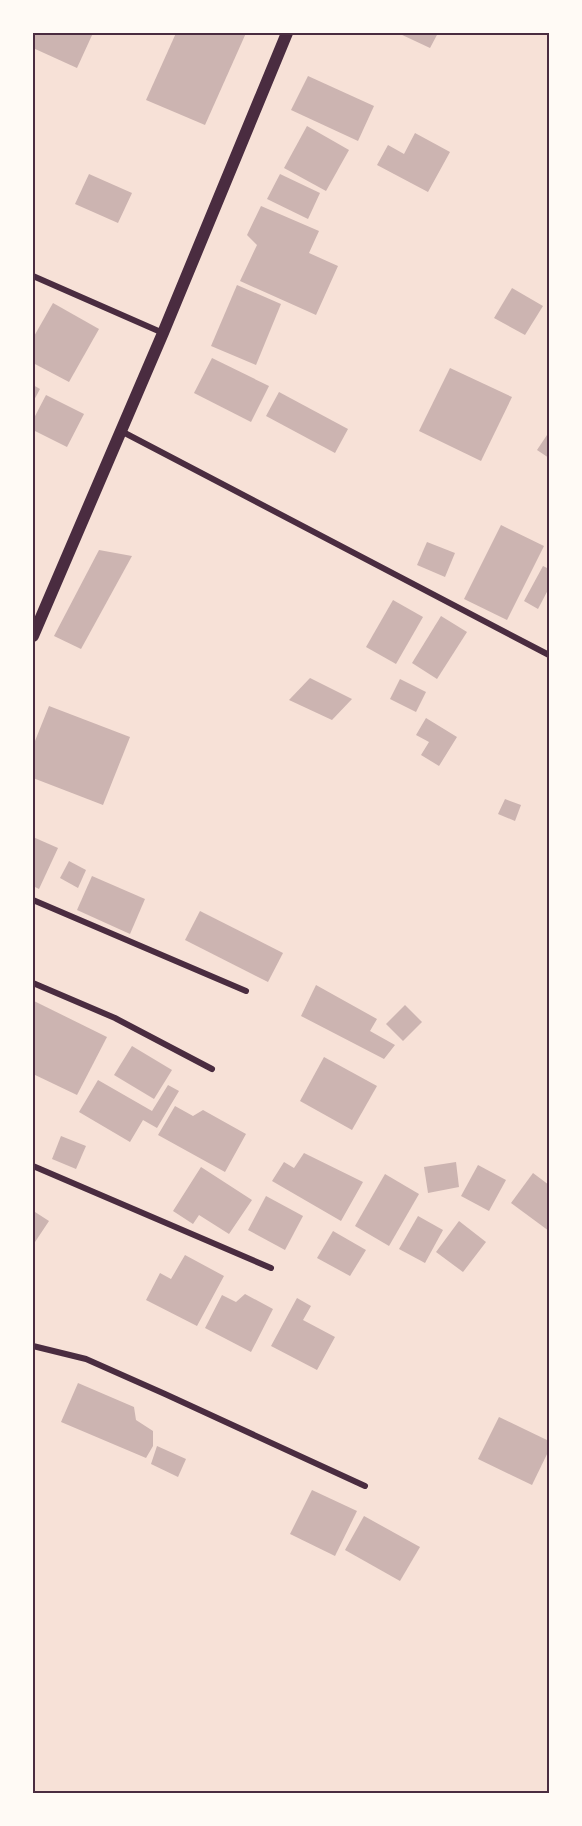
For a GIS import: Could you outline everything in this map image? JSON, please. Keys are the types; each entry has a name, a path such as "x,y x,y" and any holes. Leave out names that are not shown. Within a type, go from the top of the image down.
{"main road":[{"path":"33,636 163,333 287,33"}],"street":[{"path":"33,276 163,333"},
{"path":"120,430 549,655"},
{"path":"33,900 246,991"},
{"path":"33,983 116,1018 212,1069"},
{"path":"33,1166 271,1268"},
{"path":"33,1346 87,1359 365,1486"}],"building":[{"path":"33,33 93,33 77,68 33,48"},
{"path":"176,33 246,33 205,125 146,100"},
{"path":"398,33 438,33 430,48"},
{"path":"308,76 374,106 358,141 291,110"},
{"path":"307,126 349,150 326,191 284,168"},
{"path":"415,133 450,152 428,192 377,165 388,145 404,154"},
{"path":"89,174 132,193 118,223 75,204"},
{"path":"280,174 320,193 308,219 267,199"},
{"path":"261,206 319,231 309,253 338,266 316,315 240,281 257,245 247,235"},
{"path":"237,285 281,304 256,365 211,346"},
{"path":"512,288 543,306 525,335 494,318"},
{"path":"53,303 99,329 69,382 33,363 33,338"},
{"path":"212,358 269,386 251,422 194,393"},
{"path":"450,368 512,397 481,461 419,431"},
{"path":"33,385 40,389 33,402"},
{"path":"279,392 348,429 335,453 266,416"},
{"path":"46,395 84,414 67,447 33,430 33,420"},
{"path":"549,432 549,458 537,450"},
{"path":"501,525 544,546 507,620 464,599"},
{"path":"427,542 455,553 445,577 417,565"},
{"path":"99,550 132,556 81,649 54,636"},
{"path":"543,566 549,569 549,588 538,609 524,601"},
{"path":"393,600 423,617 396,664 366,647"},
{"path":"441,616 467,632 437,679 412,663"},
{"path":"310,678 352,699 332,720 289,700"},
{"path":"400,679 426,692 416,712 390,699"},
{"path":"49,706 130,737 103,805 33,778 33,746"},
{"path":"426,718 457,737 439,766 421,755 429,742 416,735"},
{"path":"505,799 521,805 515,821 498,814"},
{"path":"33,837 58,848 39,889 33,886"},
{"path":"69,861 86,870 78,888 60,878"},
{"path":"92,876 145,899 130,934 77,910"},
{"path":"200,911 283,953 268,982 185,940"},
{"path":"316,985 377,1019 370,1031 395,1045 384,1059 301,1016"},
{"path":"34,1001 107,1037 77,1095 33,1074"},
{"path":"405,1005 422,1022 403,1041 386,1024"},
{"path":"132,1046 172,1070 154,1099 114,1075"},
{"path":"324,1057 377,1086 352,1130 300,1101"},
{"path":"98,1080 152,1111 168,1085 179,1091 157,1128 143,1120 130,1142 79,1112"},
{"path":"175,1106 193,1116 203,1110 246,1134 225,1172 158,1135"},
{"path":"61,1136 86,1146 76,1169 52,1159"},
{"path":"304,1153 363,1182 341,1221 272,1181 284,1162 294,1168"},
{"path":"456,1162 459,1187 428,1193 424,1167"},
{"path":"478,1165 506,1180 489,1211 461,1196"},
{"path":"201,1167 252,1200 229,1234 199,1215 193,1224 173,1211"},
{"path":"533,1173 549,1185 549,1231 511,1203"},
{"path":"385,1174 419,1194 389,1246 355,1226"},
{"path":"266,1196 303,1216 285,1250 248,1230"},
{"path":"35,1212 49,1221 33,1245 33,1215"},
{"path":"418,1216 443,1230 425,1263 399,1249"},
{"path":"459,1221 486,1242 463,1272 436,1252"},
{"path":"333,1231 366,1250 350,1276 317,1258"},
{"path":"185,1255 224,1276 197,1326 146,1300 160,1273 171,1279"},
{"path":"245,1294 273,1309 251,1352 205,1328 222,1295 236,1302"},
{"path":"297,1298 311,1306 303,1320 335,1337 317,1370 271,1346"},
{"path":"78,1383 134,1407 136,1420 153,1431 153,1446 146,1458 61,1422"},
{"path":"499,1417 549,1441 549,1450 532,1485 478,1459"},
{"path":"157,1446 186,1459 178,1477 151,1464"},
{"path":"312,1490 357,1511 335,1556 290,1534"},
{"path":"364,1516 420,1547 400,1581 345,1550"}]}
